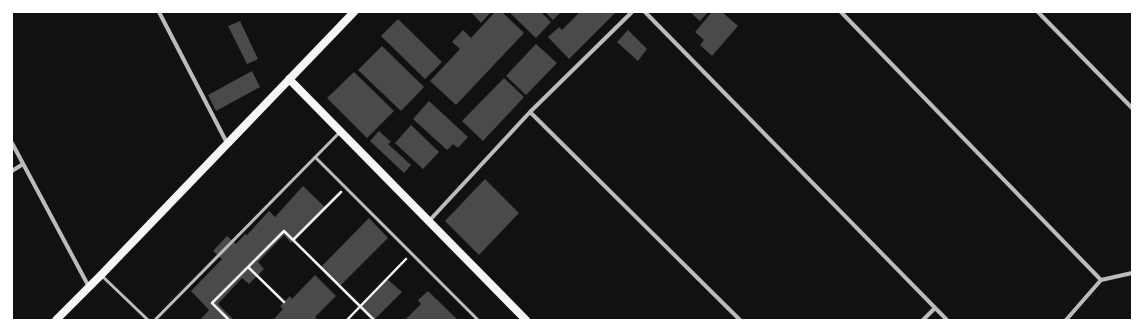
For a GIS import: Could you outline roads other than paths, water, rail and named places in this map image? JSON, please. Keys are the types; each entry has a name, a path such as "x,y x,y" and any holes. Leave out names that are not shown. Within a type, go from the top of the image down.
{"main road":[{"path":"56,320 354,12"},
{"path":"289,79 526,320"}],"street":[{"path":"159,12 227,143"},
{"path":"428,221 530,112 632,12"},
{"path":"645,12 947,320"},
{"path":"841,12 1101,280"},
{"path":"1038,12 1132,108"},
{"path":"530,112 740,320"},
{"path":"12,143 89,287"},
{"path":"12,171 23,164"},
{"path":"1066,320 1101,280 1132,273"},
{"path":"923,320 935,308"}],"lane":[{"path":"155,320 340,132"},
{"path":"315,157 478,320"},
{"path":"101,275 148,320"}]}
